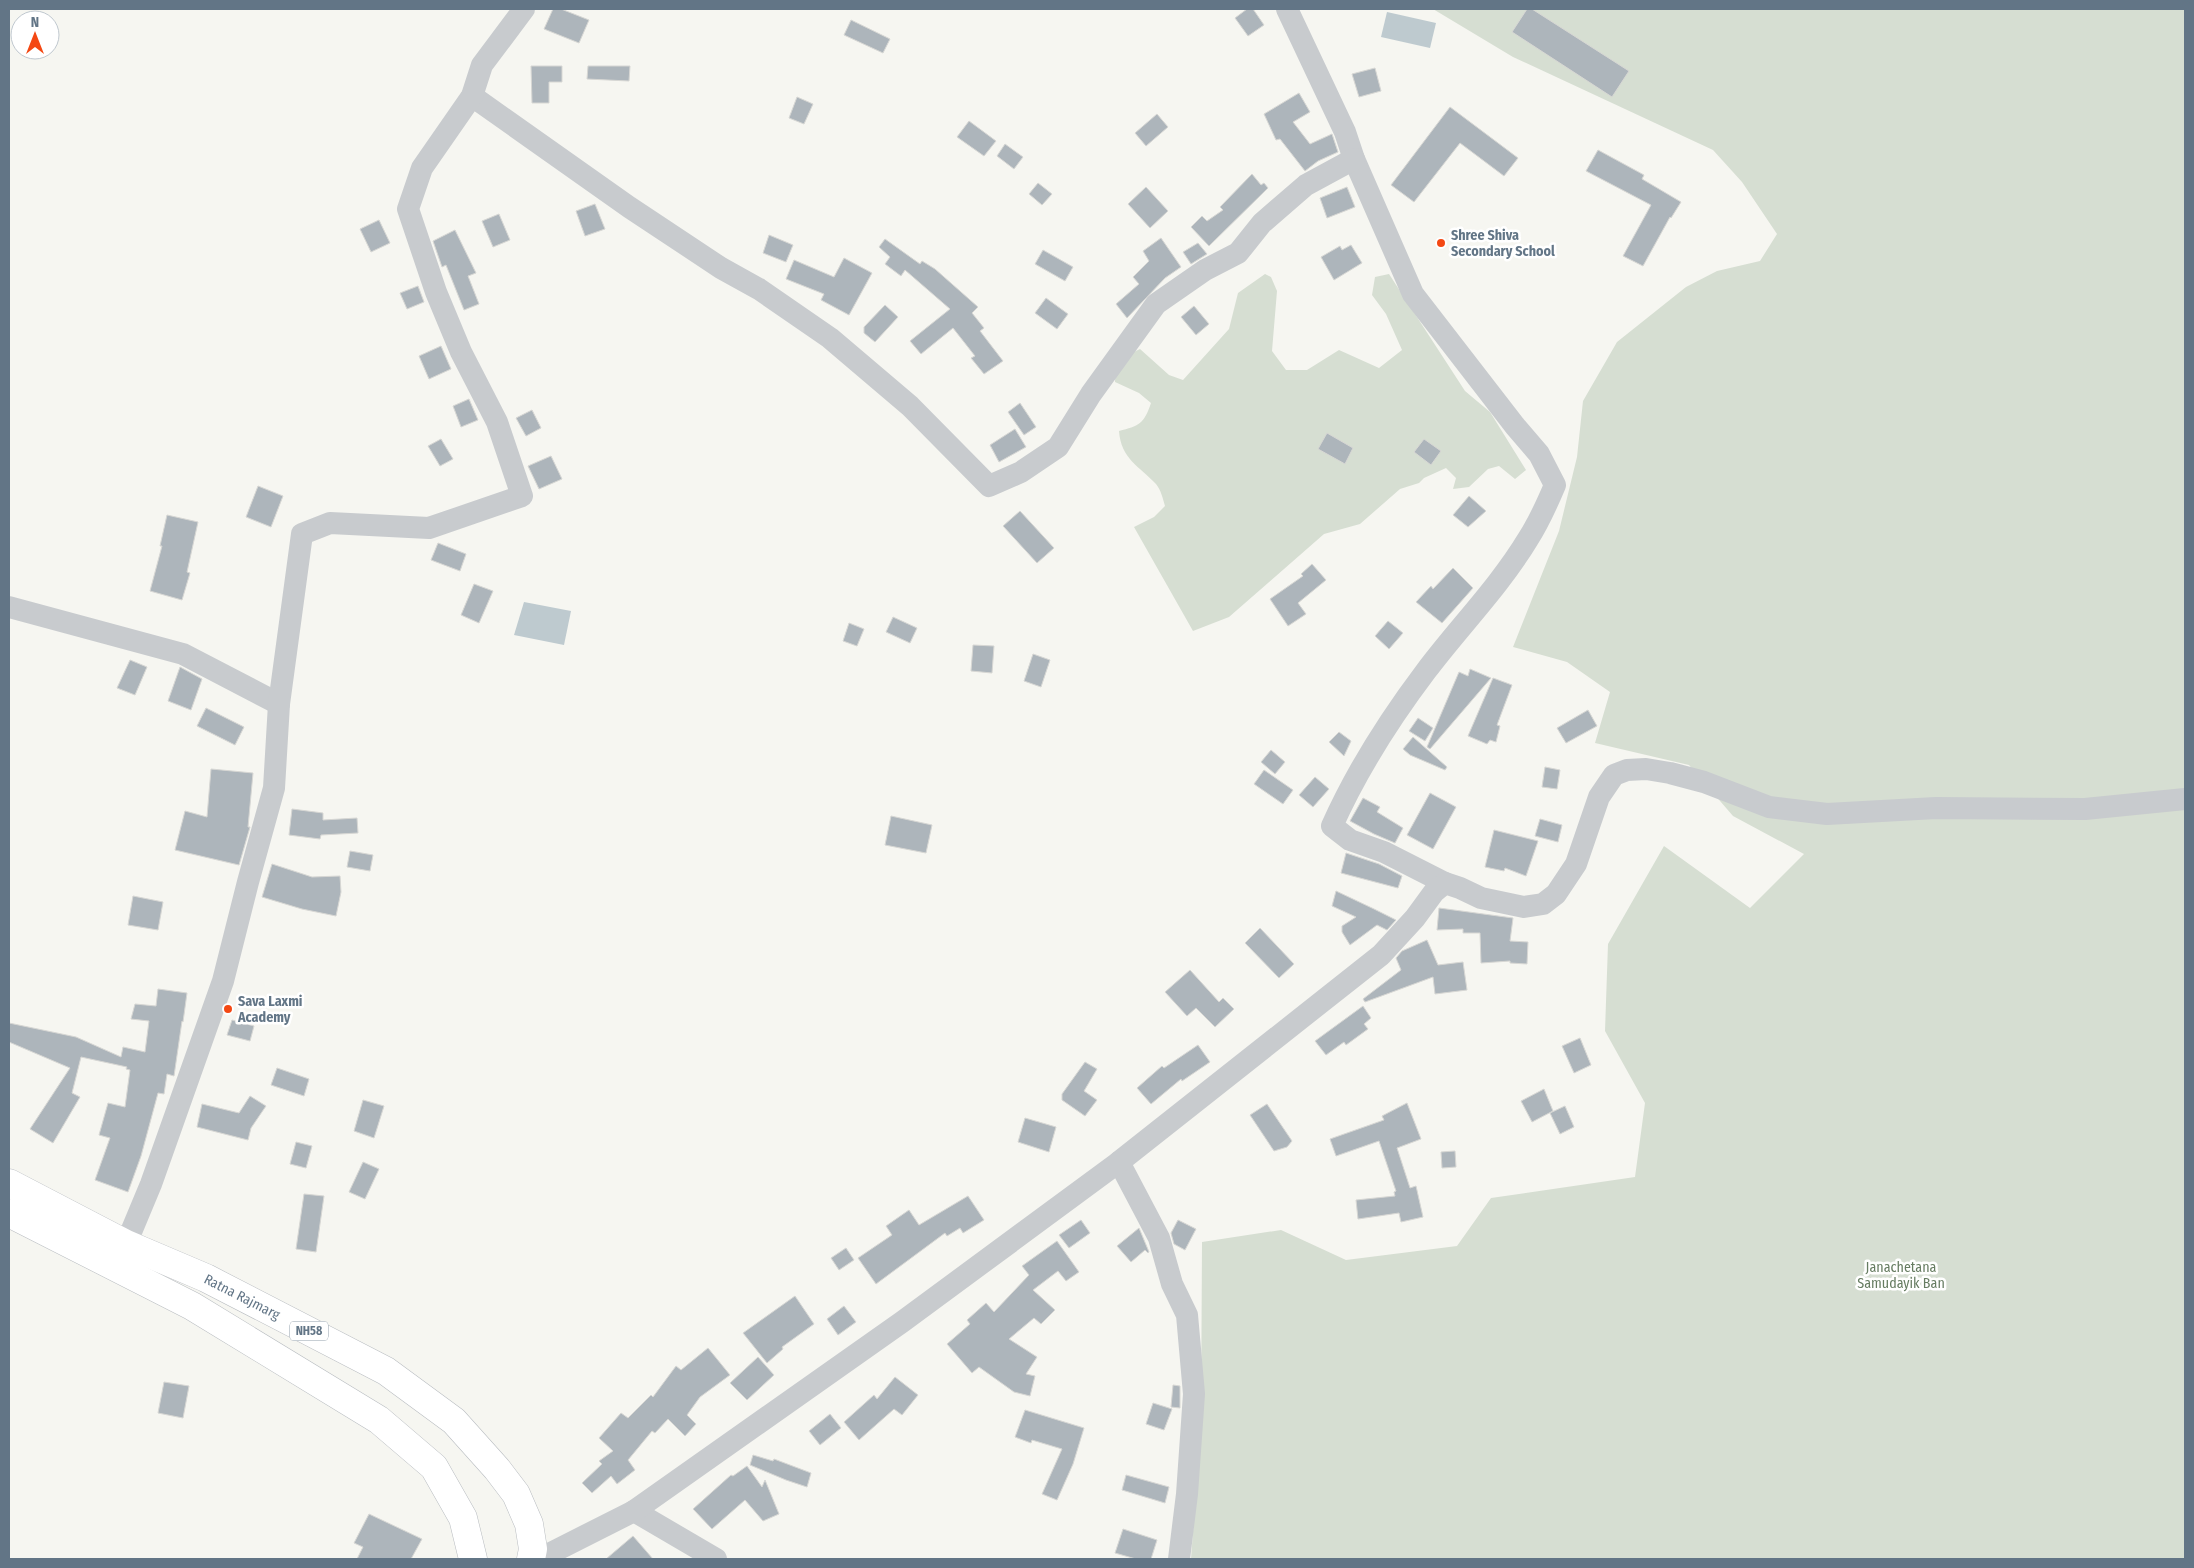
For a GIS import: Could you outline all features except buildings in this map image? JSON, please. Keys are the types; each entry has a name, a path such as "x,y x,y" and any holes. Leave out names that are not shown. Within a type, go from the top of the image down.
{"main road":[{"name":"Ratna Rajmarg","path":"9,1183 126,1244 206,1278 386,1371 454,1421 497,1469 516,1494 529,1524 533,1549 531,1559"},
{"path":"9,1213 192,1306 379,1420 434,1467 463,1518 473,1559"},
{"path":"192,1306 206,1278"}],"street":[{"path":"126,1244 154,1174 223,981 274,788 279,704 302,534 330,523 429,528 522,496 497,422 461,352 436,292 408,208 422,168 472,96 482,65 524,9"},
{"path":"1287,9 1345,132 1354,159 1413,294 1515,426 1539,454 1555,485 1527,541 1483,601 1426,672 1365,759 1349,787 1332,826 1350,840 1384,852 1445,883 1481,898 1524,907 1543,904 1556,894 1576,864 1599,796 1614,775 1627,770 1646,769 1704,782 1769,808 1827,814 1936,808 2085,809 2185,799"},
{"path":"472,96 630,207 721,268 759,289 830,338 910,406 989,486 1021,472 1058,447 1091,394 1156,304 1206,270 1238,253 1262,224 1306,186 1354,159"},
{"path":"9,607 184,654 279,704"},
{"path":"539,1559 634,1511 902,1322 1119,1162 1381,955 1415,918 1434,892 1445,883"},
{"path":"1119,1162 1159,1238 1172,1284 1187,1315 1194,1394 1187,1494 1179,1559"},
{"path":"634,1511 716,1559"}],"green space":[{"name":"Janachetana Samudayik Ban","path":"1433,9 2185,9 2185,1559 1191,1559 1201,1423 1202,1242 1281,1230 1346,1260 1457,1246 1491,1198 1635,1177 1645,1103 1605,1031 1608,944 1664,846 1750,908 1804,854 1733,816 1689,765 1595,743 1610,692 1567,662 1513,647 1559,531 1577,457 1583,401 1617,342 1686,287 1717,271 1760,261 1777,234 1742,182 1713,150 1513,57"},
{"path":"1265,274 1271,277 1277,291 1272,351 1286,370 1307,370 1339,350 1379,368 1402,350 1386,314 1372,295 1375,277 1389,274 1465,391 1490,412 1526,470 1515,479 1499,466 1488,469 1469,487 1453,489 1456,478 1446,468 1424,478 1419,483 1400,489 1360,524 1324,534 1229,617 1193,631 1134,527 1154,517 1165,506 1161,492 1156,484 1137,467 1123,449 1120,441 1119,431 1140,423 1146,416 1151,403 1139,393 1115,382 1117,372 1131,354 1140,349 1169,375 1183,380 1229,329 1238,293"}],"shaded area":[{"path":"1387,12 1436,23 1430,48 1381,37"},
{"path":"524,602 571,611 564,645 514,635"}],"place":[{"name":"Shree Shiva Secondary School","path":"1441,243"},
{"name":"Sava Laxmi Academy","path":"228,1009"}]}
